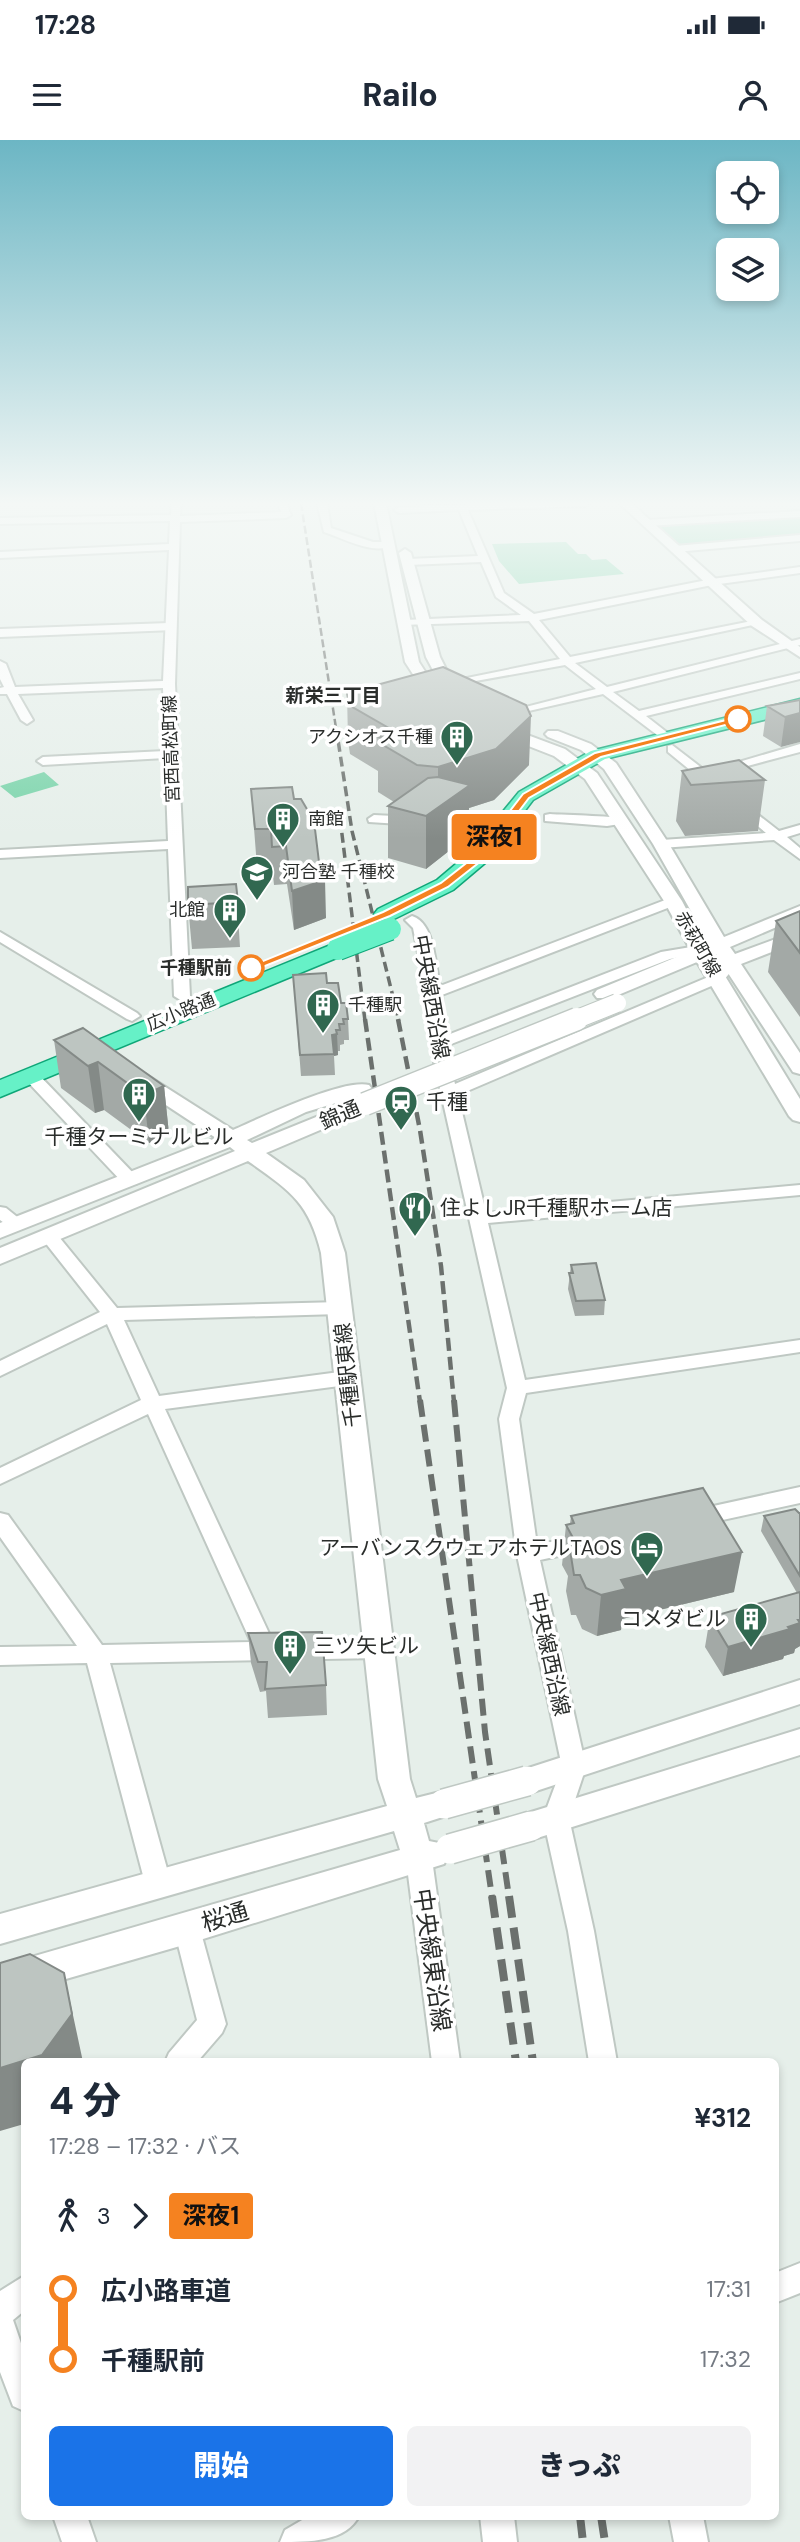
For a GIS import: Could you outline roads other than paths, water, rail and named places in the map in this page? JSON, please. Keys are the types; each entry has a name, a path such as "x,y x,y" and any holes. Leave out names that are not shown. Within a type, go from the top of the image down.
{"main road":[{"name":"広小路通","path":"0,1072 103,1054 132,1016 396,921 462,894 500,862 545,801 595,765 800,705"},
{"name":"広小路通","path":"669,743 800,717"},
{"name":"広小路通","path":"0,1089 31,1076 103,1054 337,941"}],"street":[{"name":"宮西高松町線","path":"170,615 169,684 174,845 182,996"},
{"path":"403,615 412,662 436,692 456,707"},
{"path":"423,615 433,657 440,671 474,701"},
{"path":"528,615 569,663 637,715 800,855"},
{"path":"405,623 547,615"},
{"path":"748,615 796,646"},
{"path":"452,684 569,663 757,623"},
{"path":"0,633 169,627"},
{"path":"493,717 796,646"},
{"path":"0,664 5,690 27,720"},
{"path":"637,715 800,676"},
{"path":"5,690 169,684"},
{"path":"493,717 550,747 595,765"},
{"path":"703,774 800,748"},
{"path":"43,761 172,754"},
{"name":"赤萩町線","path":"595,765 621,820 710,958 800,1116"},
{"name":"赤萩町線","path":"595,765 661,844 710,958"},
{"path":"550,818 607,822 621,820"},
{"path":"374,819 435,823"},
{"path":"661,844 776,835 800,829"},
{"path":"0,854 174,845"},
{"path":"433,993 673,901"},
{"name":"錦通","path":"0,1257 242,1146 611,999 677,979 710,958 800,911"},
{"name":"中央線西沿線","path":"396,921 420,928 433,993 438,1044 517,1388 509,1419 528,1555 574,1767"},
{"name":"錦通","path":"710,958 731,963 800,935"},
{"path":"0,936 132,1016"},
{"path":"438,1044 666,954 710,958"},
{"path":"450,1092 710,958"},
{"name":"赤萩町線","path":"731,963 800,1068"},
{"name":"千種駅東線","path":"103,1054 296,1185 325,1222 333,1253 340,1308 394,1779 419,1859"},
{"path":"31,1076 130,1180"},
{"name":"錦通","path":"5,1222 242,1146"},
{"path":"478,1219 800,1191"},
{"path":"49,1236 112,1314 266,1651"},
{"path":"0,1369 112,1314 340,1308"},
{"path":"517,1388 800,1346"},
{"path":"0,1477 151,1404 347,1378"},
{"path":"669,1524 800,1495"},
{"path":"0,1521 96,1655 158,1883"},
{"path":"528,1555 604,1538"},
{"path":"0,1657 380,1649"},
{"path":"0,1929 527,1781 800,1692"},
{"path":"543,1822 800,1742"},
{"path":"574,1767 543,1822 581,1931 602,2058"},
{"name":"桜通","path":"0,1982 543,1822"},
{"name":"中央線東沿線","path":"419,1859 445,2058"},
{"path":"182,2058 212,2024 187,1929"},
{"path":"779,2286 800,2278"},
{"path":"21,2296 1,2328 21,2386"},
{"path":"71,2520 79,2542"},
{"path":"297,2542 335,2520"},
{"path":"497,2520 499,2542"},
{"path":"687,2520 691,2542"}],"railway":[{"path":"318,615 336,728"},
{"path":"336,727 352,831 399,1021"},
{"path":"340,818 365,1021"},
{"path":"365,1019 420,1402"},
{"path":"398,1019 420,1130 441,1266 454,1402"},
{"path":"420,1400 492,1897"},
{"path":"454,1400 485,1732 509,1897"},
{"path":"492,1896 515,2058"},
{"path":"509,1896 532,2058"},
{"path":"580,2520 583,2542"},
{"path":"602,2520 605,2542"}],"place":[{"name":"アクシオス千種","path":"457,767"},
{"name":"南館","path":"283,849"},
{"name":"河合塾 千種校","path":"257,902"},
{"name":"北館","path":"230,940"},
{"name":"千種駅前","path":"251,968"},
{"name":"千種駅","path":"323,1035"},
{"name":"千種ターミナルビル","path":"139,1124"},
{"name":"千種","path":"401,1132"},
{"name":"住よしJR千種駅ホーム店","path":"415,1238"},
{"name":"アーバンスクウェアホテルTAOS","path":"647,1578"},
{"name":"コメダビル","path":"751,1649"},
{"name":"三ツ矢ビル","path":"290,1676"}],"district":[{"name":"新栄三丁目","path":"333,695"}]}
